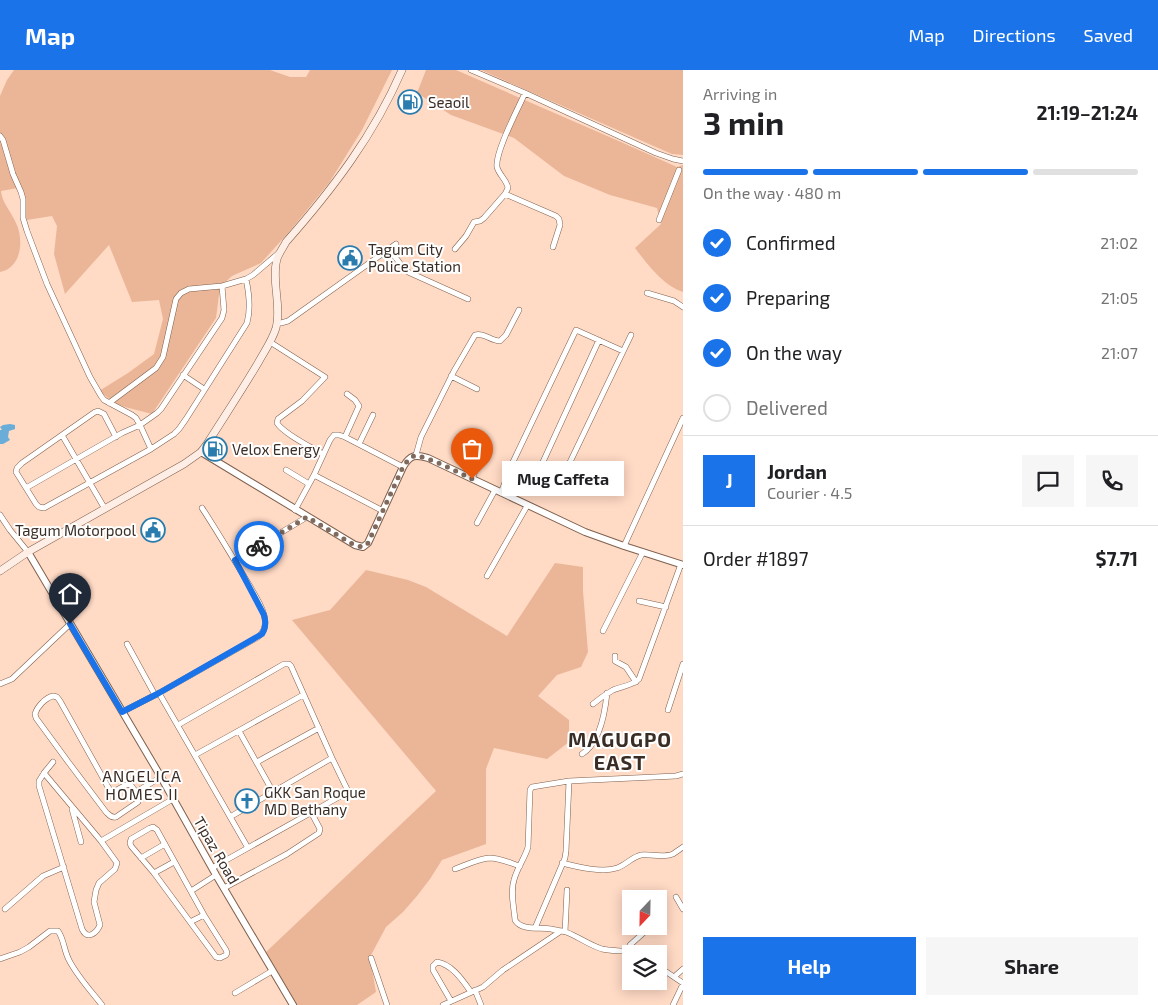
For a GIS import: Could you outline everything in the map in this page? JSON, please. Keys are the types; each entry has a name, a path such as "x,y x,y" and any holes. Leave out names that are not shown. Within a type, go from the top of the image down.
{"main road":[{"path":"0,571 28,552 184,464 201,452 270,342 277,323 276,269 280,252 347,167 372,128 402,70"}],"street":[{"path":"471,70 656,153 680,161 677,165 681,171 659,220"},
{"path":"455,249 466,236 474,222 484,218 508,188 498,170 498,157 525,93"},
{"path":"0,136 23,199 23,218 27,231 47,284 90,377 100,396 136,418 151,448"},
{"path":"505,194 560,219 553,247"},
{"path":"277,323 288,321 396,244"},
{"path":"389,249 408,272 468,299"},
{"path":"109,403 156,368 160,362 163,357 176,299 181,293 189,289 222,286 246,279 280,252"},
{"path":"116,437 104,414 98,411 95,412 22,463 17,468 17,475 36,504 42,508 151,448 179,430 247,323 249,316 246,279"},
{"path":"26,488 157,414 224,314 222,286"},
{"path":"647,293 683,307"},
{"path":"416,456 421,437 451,376 475,335 479,334 496,341 502,340 520,310"},
{"path":"477,523 498,492 576,330 623,351"},
{"path":"511,466 554,486 562,482 631,335"},
{"path":"536,477 599,340"},
{"path":"270,342 325,377 277,423 280,428 323,454"},
{"path":"184,375 204,389"},
{"path":"451,376 477,389"},
{"path":"345,437 359,406 356,400 347,394"},
{"path":"359,444 373,415"},
{"path":"624,546 683,418"},
{"path":"62,435 104,509"},
{"path":"295,510 332,436 339,435 345,437 403,467"},
{"path":"472,479 485,446"},
{"path":"201,452 354,545 363,547 368,543 403,467 411,457 416,456 428,458 585,532 682,564 639,679 607,694 593,704"},
{"path":"286,470 309,484"},
{"path":"314,475 383,510"},
{"path":"487,576 528,506"},
{"path":"122,712 258,637 265,630 266,622 264,615 235,560 202,508"},
{"path":"0,515 28,552"},
{"path":"235,560 307,517"},
{"name":"Tipaz Road","path":"28,552 161,777 292,1005"},
{"path":"603,631 644,552"},
{"path":"639,601 666,607"},
{"path":"0,684 12,679 70,624"},
{"path":"126,644 196,755 248,848"},
{"path":"615,656 615,661 626,667 636,682"},
{"path":"178,725 287,664 291,666 346,786 347,791 212,868"},
{"path":"668,710 683,664"},
{"path":"582,754 590,748 596,739 607,694"},
{"path":"196,755 304,695"},
{"path":"49,697 57,697 111,791 115,792 130,784 136,792 137,804 116,817 110,816 36,718 37,708 49,697"},
{"path":"257,762 319,728"},
{"path":"239,731 273,792"},
{"path":"230,816 332,758"},
{"path":"44,773 117,863 115,869 99,883 96,890 94,902 100,925 90,935 84,934 82,929 39,786 39,781 44,773 53,762"},
{"path":"622,951 601,948 563,932 519,925 515,920 512,887 528,847 529,793 531,788 569,781 676,776 683,774"},
{"path":"136,792 161,777"},
{"path":"535,928 566,851 569,781"},
{"path":"101,841 173,798"},
{"path":"71,806 81,842"},
{"path":"224,888 287,854 319,833 320,829 311,812"},
{"path":"153,827 157,830 165,844 204,915 226,950 226,956 216,957 154,873 130,846 130,841 153,827"},
{"path":"141,858 165,844"},
{"path":"562,864 605,870 619,867 636,856 673,854 683,847"},
{"path":"455,869 490,858 520,866"},
{"path":"154,873 174,862"},
{"path":"5,909 43,876 64,867"},
{"path":"191,891 216,875"},
{"path":"563,932 567,890"},
{"path":"676,897 683,909"},
{"path":"190,922 204,915"},
{"path":"0,959 25,949 50,931 58,931 72,966 102,1005"},
{"path":"443,1005 489,983 504,970 563,932"},
{"path":"630,945 641,935"},
{"path":"371,958 387,1005"},
{"path":"451,1001 434,973 434,966 437,962 444,964 454,972 473,991 481,1005"},
{"path":"674,977 683,969"},
{"path":"235,993 272,971"},
{"path":"667,972 683,984 673,1005"}],"shaded area":[{"path":"14,70 270,70 290,77 306,77 310,70 392,70 362,130 329,183 261,263 232,276 220,287 216,318 152,414 115,403 99,391 154,354 163,319 159,300 132,302 109,245 65,294 54,254 57,226 52,216 27,220 18,188 1,191 3,199 19,230 20,244 17,259 13,265 0,272 0,96"},
{"path":"426,70 456,70 677,167 683,165 683,292 663,280 635,248 661,224 657,208 610,195 564,176 514,138 451,115 417,93"},
{"path":"481,70 683,70 683,155 672,154"},
{"path":"555,563 583,567 588,652 581,667 557,675 538,696 569,720 569,742 547,759 494,748 486,769 486,844 442,860 417,896 386,927 370,957 376,992 357,1005 296,1005 266,952 436,791 292,620 330,610 366,570 408,580 426,587 507,636"}],"water":[{"path":"10,424 15,425 15,429 9,431 8,437 10,440 0,444 0,430 2,430 0,427"}],"way so far":[{"path":"259,546 307,517 354,545 366,546 403,467 411,457 421,456 428,458 472,479"}],"place":[{"name":"Seaoil","path":"410,102"},
{"name":"Tagum City Police Station","path":"350,258"},
{"name":"Velox Energy","path":"215,449"},
{"name":"Mug Caffeta","path":"472,479"},
{"name":"Tagum Motorpool","path":"153,530"},
{"name":"GKK San Roque MD Bethany","path":"247,801"}],"district":[{"name":"MAGUGPO EAST","path":"620,750"},
{"name":"ANGELICA HOMES II","path":"142,784"}],"route":[{"path":"70,624 122,712 262,634 265,630 266,622 264,615 235,560 259,546"}]}
